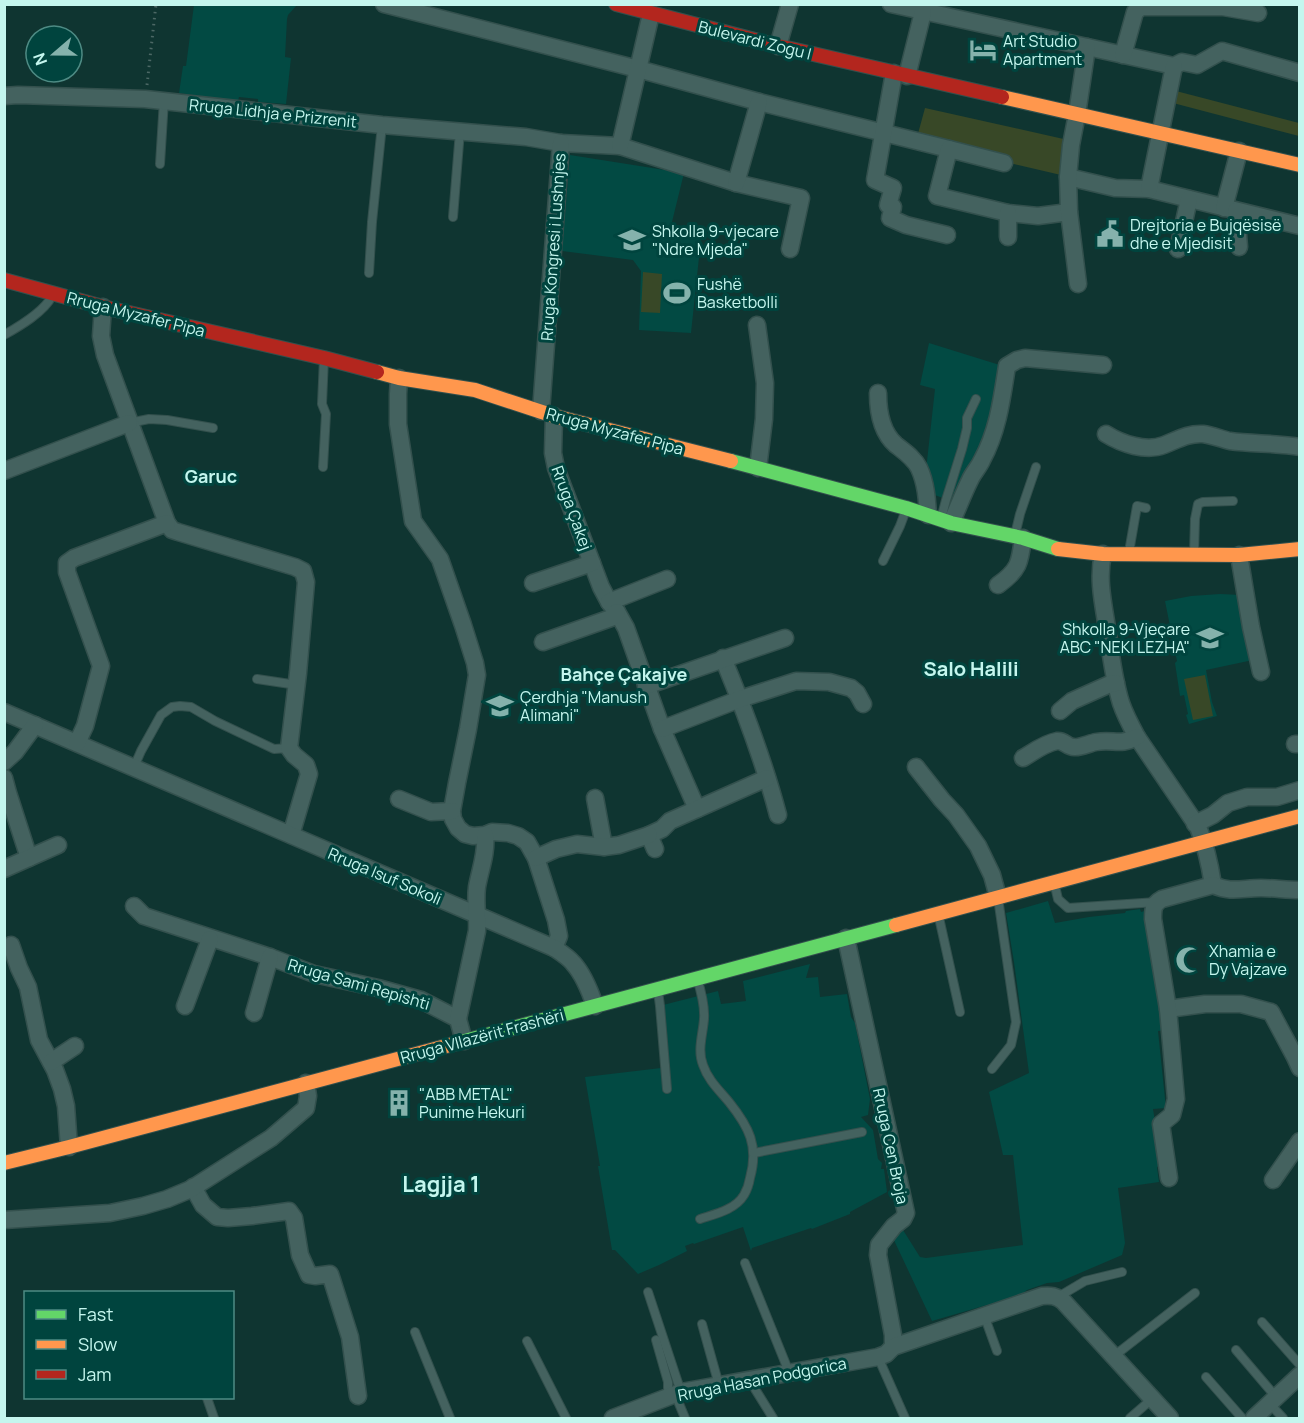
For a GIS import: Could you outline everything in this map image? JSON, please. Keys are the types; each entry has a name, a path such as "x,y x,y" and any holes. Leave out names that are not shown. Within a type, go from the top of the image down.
{"main road":[{"name":"Bulevardi Zogu I","path":"616,4 778,46 1299,165"},
{"name":"Rruga Myzafer Pipa","path":"4,280 103,307 324,358 399,378 475,390 548,413 1061,550 1103,554 1239,555 1299,549"},
{"name":"Rruga Vllazërit Frashëri","path":"4,1162 69,1147 1299,816"}],"street":[{"path":"384,4 759,102 1005,163"},
{"path":"778,46 790,4"},
{"path":"891,4 923,12 963,12 1087,47 1174,66 1182,62 1197,65 1222,51 1299,73"},
{"path":"1123,55 1135,12 1141,7 1239,7 1258,13"},
{"path":"923,12 883,133 875,180 893,188 888,206 893,207 890,218 906,225 947,235"},
{"path":"620,146 651,14"},
{"path":"1078,284 1069,212 1068,177 1087,47"},
{"path":"1149,189 1174,66"},
{"name":"Rruga Lidhja e Prizrenit","path":"4,96 164,100 382,125 526,136 561,143"},
{"path":"736,183 759,102"},
{"name":"Rruga Kongresi i Lushnjes","path":"548,413 561,143 620,146 736,183 801,198 790,249"},
{"path":"949,149 937,196 1008,213 1038,216 1069,212"},
{"path":"1239,151 1230,209 1239,247"},
{"path":"1068,177 1114,188 1149,189 1299,226"},
{"path":"1178,249 1189,199"},
{"path":"1008,213 1008,237"},
{"path":"103,307 101,336 105,355 167,523 172,530 303,571 306,582 289,748 306,765 309,774 291,835"},
{"path":"757,325 765,383 764,419 758,468"},
{"path":"878,393 879,415 886,433 919,468 940,519 961,504 970,477 983,460 1002,404 1007,366 1025,358 1103,365"},
{"path":"399,378 398,424 413,521 440,559 464,625 477,675 452,811 453,819 465,834 485,835 492,831 508,833 527,842 536,858 556,920 559,936 554,948"},
{"name":"Rruga Çakej","path":"548,413 556,468 601,587 626,628 662,729 697,809"},
{"path":"4,471 129,423"},
{"path":"1107,434 1137,447 1150,449 1190,434 1204,434 1229,441 1299,447"},
{"path":"77,743 85,726 101,666 67,572 67,563 74,558 167,523"},
{"path":"998,585 1012,575 1021,556 1019,538"},
{"path":"1103,554 1100,569 1102,595 1120,703 1137,737 1195,824 1204,842 1213,885"},
{"path":"1239,555 1261,672"},
{"name":"Rruga Çakej","path":"533,583 592,563"},
{"path":"543,642 611,618 613,607 667,579"},
{"path":"646,686 785,638"},
{"path":"723,658 740,699 777,815"},
{"path":"662,729 740,699 796,681 829,682 851,688 857,693 863,705"},
{"path":"1060,711 1072,701 1116,683"},
{"name":"Rruga Isuf Sokoli","path":"4,712 554,948 576,967 589,988 595,1006"},
{"path":"4,762 15,752 35,725"},
{"path":"1023,758 1045,745 1060,740 1074,748 1105,741 1120,743 1137,737"},
{"path":"916,767 956,815 978,846 992,875 998,897"},
{"path":"536,858 556,849 577,844 604,847 652,842 670,821 767,778"},
{"path":"6,789 29,858"},
{"path":"1195,824 1213,815 1228,803 1247,797 1277,797 1299,790"},
{"path":"595,798 604,847"},
{"path":"399,800 431,812 452,811"},
{"path":"464,1041 458,1019 477,931 477,893 486,845 485,835"},
{"path":"4,869 58,845"},
{"path":"1169,1178 1161,1124 1172,1115 1176,1099 1168,1009 1152,909 1162,899 1213,885 1223,890 1234,891 1259,888 1299,890"},
{"name":"Rruga Sami Repishti","path":"134,906 144,916 270,957 314,974 421,1000 458,1019"},
{"name":"Rruga Cen Broja","path":"846,938 906,1213 879,1245 878,1255 893,1335 893,1347"},
{"path":"185,1006 210,939"},
{"path":"11,945 28,987 39,1040 62,1089 66,1106 69,1147"},
{"name":"Rruga Sami Repishti","path":"254,1013 270,957"},
{"path":"1168,1009 1205,1004 1241,1004 1271,1012 1299,1068"},
{"path":"51,1062 75,1046"},
{"path":"4,1220 110,1213 167,1199 193,1187 271,1138 306,1108 308,1096 306,1083"},
{"path":"1273,1180 1299,1141"},
{"path":"193,1187 203,1204 217,1217 228,1218 289,1211 294,1218 300,1255 309,1275 330,1274 350,1336 358,1396"},
{"name":"Rruga Hasan Podgorica","path":"613,1419 675,1394 878,1357 886,1354 893,1347 984,1315 1042,1296 1058,1297"},
{"path":"1058,1297 1169,1418"},
{"path":"1254,1419 1299,1375"}],"lane":[{"path":"160,164 164,100"},
{"path":"369,273 382,125"},
{"path":"453,217 460,131"},
{"name":"Rruga Myzafer Pipa","path":"4,335 47,305 53,292"},
{"path":"323,467 326,414 322,404 324,358"},
{"path":"940,519 962,449 967,418 976,399"},
{"path":"129,423 149,419 167,420 213,428"},
{"path":"1019,538 1020,514 1036,467"},
{"path":"1194,554 1198,504 1233,501"},
{"path":"1129,554 1137,506 1146,507"},
{"path":"883,561 906,508"},
{"path":"257,679 297,685"},
{"path":"134,767 161,715 172,707 180,706 191,707 274,749 289,748"},
{"path":"1054,882 1058,899 1068,908 1157,902"},
{"path":"992,1069 1011,1045 1016,1022 998,897"},
{"path":"938,913 960,1012"},
{"path":"697,978 704,1018 700,1051 702,1062 715,1088 730,1103 745,1125 752,1140 754,1153 752,1170 744,1197 723,1211 700,1219"},
{"path":"657,989 667,1089"},
{"path":"754,1153 862,1132"},
{"path":"745,1263 789,1372"},
{"path":"1058,1297 1085,1281 1122,1272"},
{"path":"648,1292 675,1394 685,1419"},
{"path":"1114,1356 1195,1293"},
{"path":"984,1315 997,1351"},
{"path":"1262,1322 1299,1365"},
{"path":"702,1324 719,1385"},
{"path":"415,1332 450,1419"},
{"path":"656,1340 668,1388 675,1394"},
{"path":"527,1341 566,1419"},
{"path":"1236,1350 1273,1400 1283,1419"},
{"path":"878,1357 905,1419"},
{"path":"1206,1377 1242,1419"},
{"path":"752,1379 755,1389 773,1419"},
{"path":"207,1399 214,1419"},
{"path":"1130,1419 1152,1399"}],"path":[{"path":"146,99 156,4"}],"shaded area":[{"path":"194,5 297,5 287,19 285,57 291,58 286,104 258,102 258,99 239,97 238,101 179,93 183,66 186,66"},
{"path":"1176,91 1299,123 1299,136 1173,103"},
{"path":"925,108 1068,140 1061,175 916,141"},
{"name":"Shkolla 9-vjecare \"Ndre Mjeda\"","path":"570,155 684,173 671,226 702,229 691,333 639,330 641,271 633,260 562,251"},
{"path":"643,272 662,274 660,313 641,312"},
{"path":"929,343 1003,366 994,418 957,503 929,493 925,479 935,389 920,385"},
{"name":"Shkolla 9-Vjeçare ABC \"NEKI LEZHA\"","path":"1220,594 1241,595 1253,660 1206,670 1217,716 1189,724 1184,695 1180,696 1175,663 1177,661 1165,601"},
{"path":"1205,675 1213,716 1193,720 1184,679"},
{"name":"Çerdhja \"Manush Alimani\"","path":"493,696 508,697 506,716 492,715"},
{"path":"1048,901 1055,923 1140,909 1141,912 1148,910 1166,1030 1158,1031 1166,1108 1153,1109 1162,1166 1157,1167 1159,1182 1118,1188 1125,1243 1122,1255 1059,1282 1047,1283 1027,1290 1021,1295 932,1321 892,1236 903,1230 920,1257 926,1258 1023,1245 1013,1155 1003,1155 989,1092 1029,1073 1006,913"},
{"path":"810,964 806,978 818,977 820,997 847,994 870,1099 868,1115 861,1117 873,1130 878,1159 882,1163 881,1169 884,1169 887,1192 850,1214 752,1248 751,1251 743,1227 685,1246 687,1251 638,1274 615,1250 612,1250 585,1077 661,1068 663,1005 718,991 721,1004 746,1001 743,981"}],"traffic: fast":[{"path":"731,461 906,508 951,523 1023,538 1058,549"},
{"path":"461,1042 896,925"}],"traffic: slow":[{"path":"1002,97 1300,165"},
{"path":"377,372 399,378 475,390 554,416 731,461"},
{"path":"1058,549 1103,554 1239,555 1300,549"},
{"path":"896,925 1300,816"},
{"path":"4,1163 461,1042"}],"traffic: jam":[{"path":"616,4 778,46 1002,97"},
{"path":"4,280 103,307 377,372"}],"place":[{"name":"Art Studio Apartment","path":"983,50"},
{"name":"Drejtoria e Bujqësisë dhe e Mjedisit","path":"1110,234"},
{"name":"Shkolla 9-vjecare \"Ndre Mjeda\"","path":"632,240"},
{"name":"Fushë Basketbolli","path":"677,293"},
{"name":"Shkolla 9-Vjeçare ABC \"NEKI LEZHA\"","path":"1210,638"},
{"name":"Çerdhja \"Manush Alimani\"","path":"500,706"},
{"name":"Xhamia e Dy Vajzave","path":"1189,960"},
{"name":"\"ABB METAL\" Punime Hekuri","path":"399,1103"}],"district":[{"name":"Garuc","path":"211,476"},
{"name":"Salo Halili","path":"971,668"},
{"name":"Bahçe Çakajve","path":"624,674"},
{"name":"Lagjja 1","path":"441,1184"}]}
